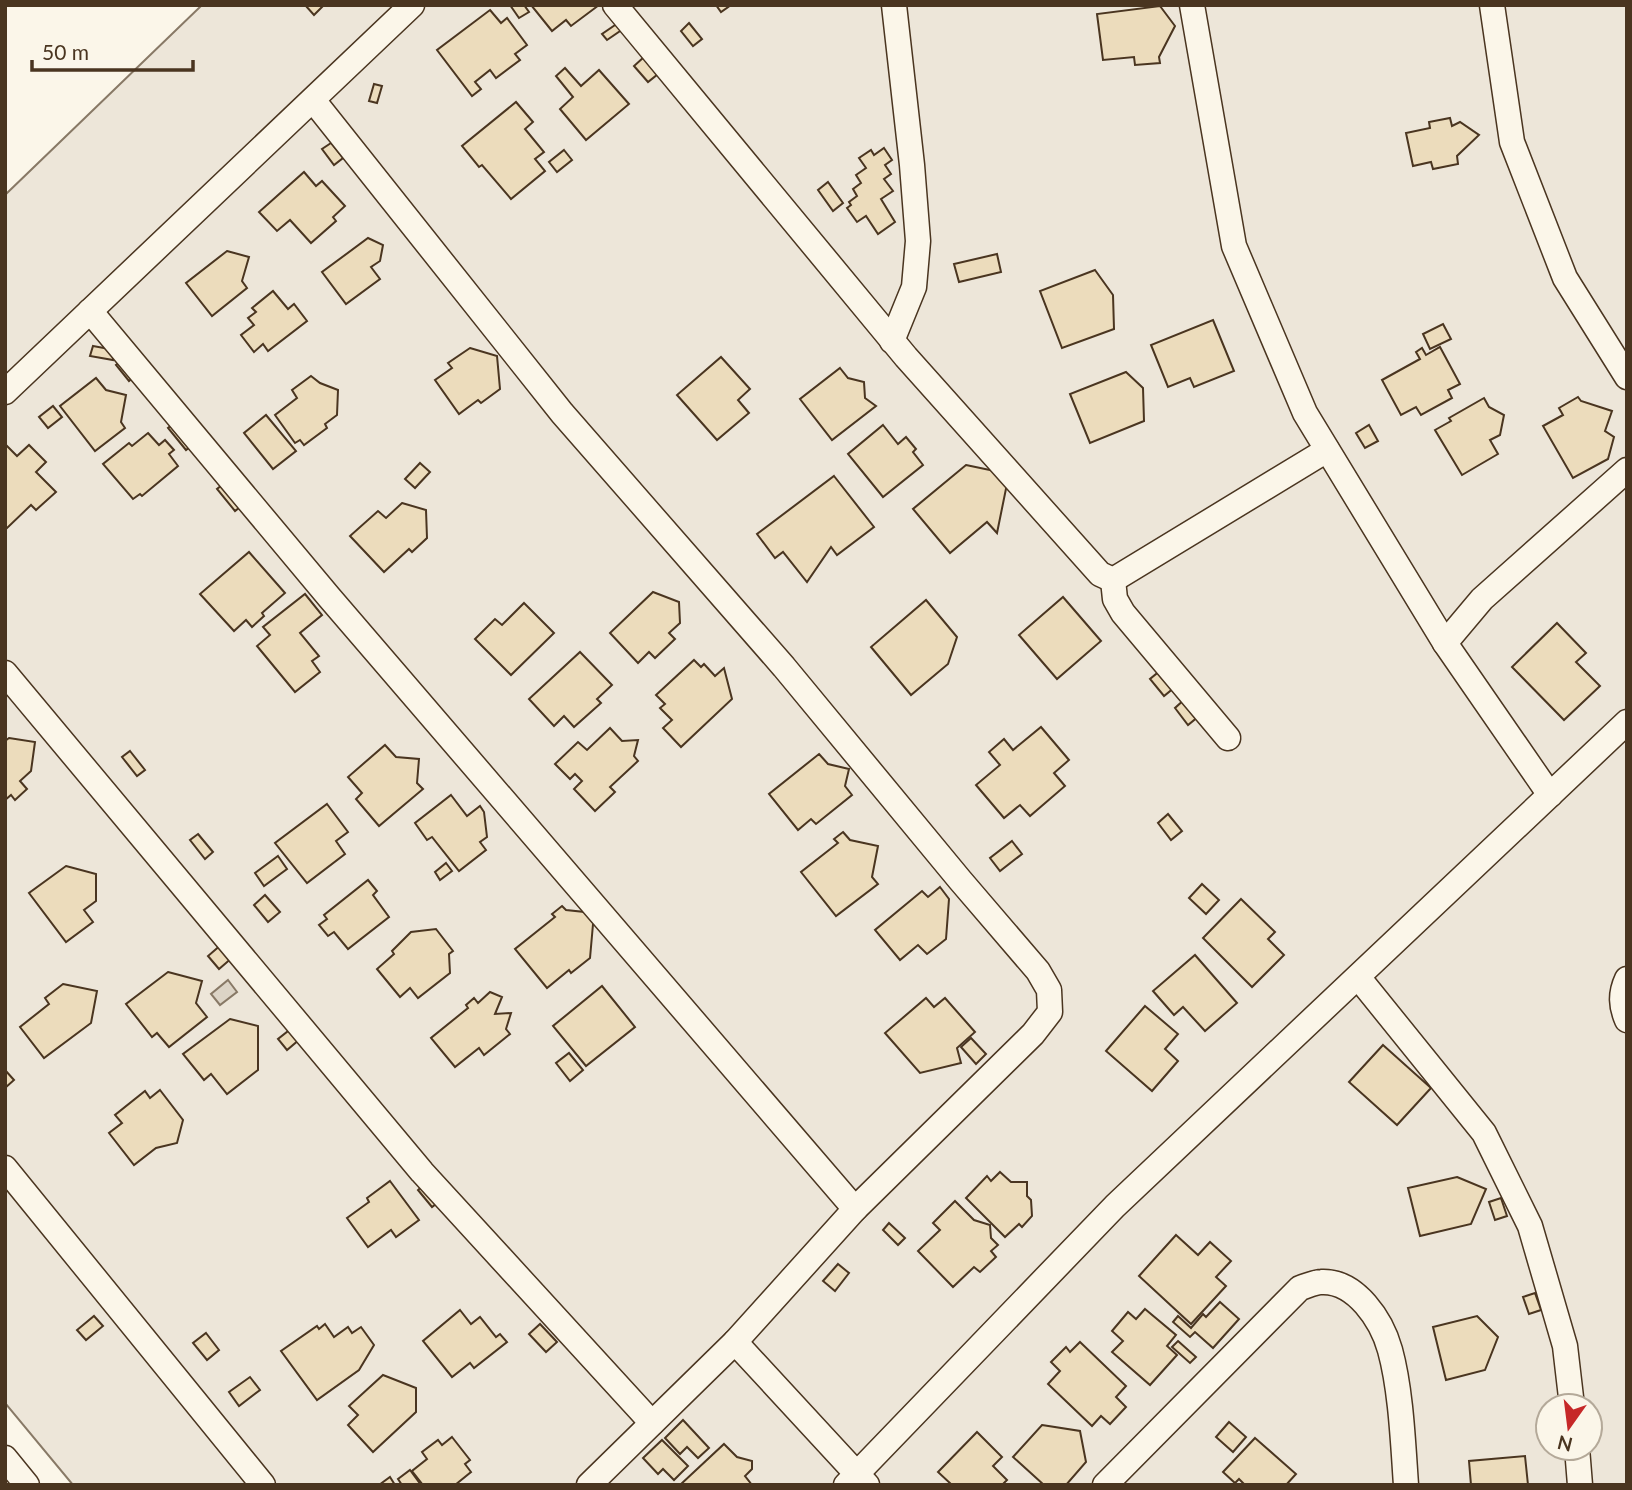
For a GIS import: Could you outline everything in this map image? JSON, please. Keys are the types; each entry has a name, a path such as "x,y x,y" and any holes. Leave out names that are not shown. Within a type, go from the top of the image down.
{"street":[{"path":"5,392 412,5"},
{"path":"615,5 892,341 1100,574 1112,580"},
{"path":"892,341 914,287 918,241 894,5"},
{"path":"1192,5 1234,246 1305,413 1445,643 1550,795"},
{"path":"1492,5 1512,142 1565,278 1627,377"},
{"path":"313,100 562,413 784,667 1038,971 1049,990 1050,1012 1033,1034 855,1209 735,1342 589,1485"},
{"path":"90,311 338,607 855,1209"},
{"path":"1112,580 1327,450"},
{"path":"1445,643 1482,599 1627,470"},
{"path":"1112,580 1115,599 1124,613 1228,738"},
{"path":"5,673 422,1172 652,1423"},
{"path":"735,1342 856,1481 1115,1206 1627,722"},
{"path":"1358,977 1485,1133 1530,1226 1565,1346 1570,1392"},
{"path":"1627,979 1623,987 1621,1007 1627,1020"},
{"path":"5,1169 264,1485"},
{"path":"1105,1485 1300,1288 1321,1282 1340,1285 1357,1296 1376,1317 1390,1349 1402,1423 1406,1485"},
{"path":"5,1458 27,1485"},
{"path":"1578,1462 1580,1485"}],"shaded area":[{"path":"202,5 1627,5 1627,1485 73,1485 5,1403 5,195"},
{"path":"228,980 237,992 220,1005 211,994"}],"building":[{"path":"305,5 324,5 314,15"},
{"path":"510,5 524,5 529,12 519,18"},
{"path":"531,5 599,5 571,26 566,20 552,31"},
{"path":"716,5 731,5 721,12"},
{"path":"1160,6 1175,26 1159,57 1160,63 1135,65 1134,57 1103,60 1097,14"},
{"path":"490,10 501,23 507,18 527,45 515,54 520,60 496,78 490,70 475,82 481,89 472,96 437,50"},
{"path":"618,23 623,29 607,40 602,34"},
{"path":"689,23 702,39 693,46 681,31"},
{"path":"644,57 658,74 648,82 634,66"},
{"path":"565,68 581,86 599,70 629,104 586,140 560,109 573,97 556,76"},
{"path":"374,84 382,86 377,103 369,101"},
{"path":"516,102 533,122 525,129 544,152 535,159 545,171 511,199 462,146"},
{"path":"1450,118 1452,126 1460,122 1479,135 1457,156 1458,164 1433,169 1431,162 1413,166 1406,133 1430,128 1429,122"},
{"path":"331,143 343,158 334,165 322,149"},
{"path":"884,148 892,160 885,165 891,174 884,179 893,191 881,199 895,222 878,234 866,216 857,222 847,208 851,205 849,202 857,196 853,189 861,183 856,175 866,168 859,158 871,150 874,155"},
{"path":"564,150 572,160 557,172 549,162"},
{"path":"304,172 316,186 322,181 345,206 333,217 336,221 311,243 290,220 277,231 259,212"},
{"path":"828,182 843,203 833,211 818,190"},
{"path":"368,238 383,245 380,261 371,267 380,279 346,304 322,272"},
{"path":"227,251 249,257 242,281 247,288 212,316 186,283"},
{"path":"997,254 1001,272 959,282 954,264"},
{"path":"1095,270 1113,295 1114,329 1062,348 1040,291"},
{"path":"273,291 288,309 294,304 307,321 268,351 263,344 254,352 241,335 254,325 248,318 256,312 252,308"},
{"path":"1213,320 1234,371 1194,387 1190,378 1168,387 1151,345"},
{"path":"1443,324 1451,339 1430,349 1423,334"},
{"path":"93,346 115,350 113,360 90,356"},
{"path":"1440,347 1460,384 1448,390 1452,398 1421,415 1416,407 1401,415 1382,380 1420,359 1416,352 1422,348 1426,355"},
{"path":"470,348 497,356 500,389 459,414 435,380 452,368 448,363"},
{"path":"721,357 750,389 738,400 749,413 717,440 677,395"},
{"path":"124,359 136,375 129,381 116,365"},
{"path":"840,368 848,378 864,382 865,398 876,406 832,440 800,399"},
{"path":"1126,372 1143,388 1144,421 1090,443 1070,394"},
{"path":"311,376 338,390 337,415 325,424 327,428 304,445 300,440 295,443 275,415 297,398 292,390"},
{"path":"96,378 106,390 126,395 121,422 125,428 95,451 60,406"},
{"path":"1578,397 1581,401 1612,411 1605,431 1614,437 1608,459 1573,478 1543,426 1563,415 1559,408"},
{"path":"1484,398 1489,407 1504,415 1500,435 1490,440 1498,454 1462,475 1435,430 1451,421 1449,418"},
{"path":"53,406 62,417 48,428 39,417"},
{"path":"266,415 296,451 273,469 244,433"},
{"path":"177,421 195,443 186,450 168,428"},
{"path":"883,425 898,444 906,437 916,449 913,452 923,465 883,497 848,454"},
{"path":"1369,425 1378,441 1365,448 1356,433"},
{"path":"148,433 159,445 165,440 174,450 169,454 178,466 142,496 140,494 133,499 103,464 129,443 132,446"},
{"path":"5,444 17,456 29,445 46,462 36,472 56,492 36,510 31,505 5,530"},
{"path":"420,463 430,472 415,488 405,479"},
{"path":"966,465 1009,474 997,533 987,522 950,553 913,509"},
{"path":"834,476 874,527 837,555 831,547 807,582 783,552 775,558 757,534"},
{"path":"226,482 244,504 235,511 217,489"},
{"path":"402,503 426,510 427,538 412,552 409,549 384,572 350,536 378,511 386,518"},
{"path":"249,552 285,593 262,613 264,616 252,627 246,620 234,631 200,594"},
{"path":"653,592 679,602 680,623 669,633 675,639 655,658 649,652 638,663 610,633"},
{"path":"305,594 322,615 300,633 319,656 312,661 320,672 295,692 257,646 270,635 263,627"},
{"path":"1063,597 1101,641 1057,679 1019,635"},
{"path":"926,600 957,637 948,664 911,695 871,647"},
{"path":"524,603 554,633 511,675 475,639 495,619 502,625"},
{"path":"1557,623 1586,653 1576,662 1600,686 1564,720 1512,667"},
{"path":"580,652 612,685 597,699 601,703 574,727 564,716 554,726 529,699"},
{"path":"694,660 701,667 704,664 715,676 724,668 732,699 681,747 663,728 672,720 660,708 665,704 656,695"},
{"path":"1161,670 1175,687 1164,696 1150,679"},
{"path":"1185,699 1199,716 1188,725 1175,708"},
{"path":"1041,727 1069,760 1054,773 1065,786 1030,816 1020,805 1004,818 976,785 1000,765 989,752 1004,739 1013,750"},
{"path":"610,728 622,741 638,740 634,756 638,761 610,787 615,792 595,811 574,789 582,781 575,774 570,779 555,764 578,742 587,750"},
{"path":"9,738 35,742 31,771 20,781 27,789 15,800 11,795 5,800 5,741"},
{"path":"385,745 396,757 419,759 417,783 423,789 379,826 356,799 362,793 348,777"},
{"path":"130,751 145,770 137,776 122,757"},
{"path":"819,754 828,764 849,769 845,786 852,795 816,824 811,819 798,830 769,794"},
{"path":"451,795 467,816 480,806 484,812 487,837 480,842 486,850 459,871 432,837 427,840 415,823"},
{"path":"327,804 348,832 336,841 345,854 307,883 275,843"},
{"path":"1168,814 1182,831 1171,840 1158,823"},
{"path":"843,832 850,840 878,846 872,877 878,884 836,916 801,872 838,843 834,839"},
{"path":"198,834 213,852 205,859 190,840"},
{"path":"1012,841 1022,854 1000,871 990,858"},
{"path":"278,856 287,869 264,886 255,873"},
{"path":"446,863 452,871 440,880 435,872"},
{"path":"66,866 96,874 96,901 84,910 93,922 66,942 29,893"},
{"path":"368,880 377,891 373,895 389,917 348,949 334,932 328,936 319,925 327,919 324,915"},
{"path":"1202,884 1219,900 1206,914 1189,898"},
{"path":"940,887 949,899 946,939 927,954 918,945 900,960 875,930 922,891 928,897"},
{"path":"265,895 280,912 268,922 254,905"},
{"path":"1241,899 1275,932 1268,939 1284,955 1252,987 1203,938"},
{"path":"562,906 566,910 594,913 590,958 571,973 569,970 547,988 515,949 555,917 552,914"},
{"path":"436,929 453,951 449,954 450,973 418,998 410,988 400,997 377,969 394,954 392,951 411,932"},
{"path":"222,944 233,957 219,969 208,956"},
{"path":"1195,955 1237,1003 1205,1031 1183,1007 1174,1015 1153,991"},
{"path":"168,972 202,981 196,1003 207,1017 169,1047 157,1033 152,1037 126,1004"},
{"path":"63,984 97,991 91,1023 44,1058 20,1027 49,1004 45,998"},
{"path":"602,986 635,1027 586,1066 553,1026"},
{"path":"490,992 502,997 495,1014 511,1013 506,1029 510,1034 484,1055 479,1048 455,1067 431,1038 468,1008 466,1005 474,998 478,1003"},
{"path":"926,998 934,1007 945,998 975,1032 957,1048 961,1063 920,1073 885,1033"},
{"path":"1145,1006 1178,1034 1165,1049 1178,1061 1152,1091 1106,1051"},
{"path":"230,1019 258,1026 258,1070 227,1094 211,1074 204,1080 183,1054"},
{"path":"292,1028 300,1039 287,1050 278,1039"},
{"path":"971,1038 986,1054 976,1064 961,1047"},
{"path":"1383,1045 1431,1088 1397,1125 1349,1082"},
{"path":"569,1053 583,1070 570,1081 556,1063"},
{"path":"5,1070 14,1080 5,1088"},
{"path":"160,1090 183,1120 177,1143 156,1148 134,1165 109,1133 122,1123 115,1115 145,1091 150,1098"},
{"path":"1000,1172 1011,1182 1027,1182 1027,1196 1031,1200 1032,1216 1022,1227 1019,1224 1005,1237 966,1198 987,1176 991,1181"},
{"path":"1457,1177 1486,1189 1471,1224 1420,1236 1408,1188"},
{"path":"390,1181 419,1220 396,1237 391,1230 368,1247 347,1218 369,1202 367,1198"},
{"path":"426,1183 441,1200 432,1207 418,1190"},
{"path":"1501,1198 1507,1216 1495,1220 1489,1202"},
{"path":"955,1201 974,1220 990,1225 991,1238 998,1245 991,1251 996,1257 980,1272 974,1267 953,1287 918,1251 940,1230 933,1223"},
{"path":"889,1223 905,1238 898,1245 883,1230"},
{"path":"1176,1235 1198,1255 1210,1242 1231,1261 1216,1277 1226,1286 1191,1324 1139,1276"},
{"path":"838,1264 849,1273 835,1291 823,1281"},
{"path":"1535,1293 1541,1310 1529,1314 1523,1297"},
{"path":"1220,1302 1239,1319 1213,1348 1195,1332 1190,1337 1173,1322 1178,1316 1191,1328 1203,1314 1206,1317"},
{"path":"1145,1309 1176,1335 1167,1346 1177,1355 1150,1385 1112,1352 1123,1341 1112,1331 1128,1312 1136,1319"},
{"path":"460,1310 471,1324 480,1317 496,1337 500,1334 507,1342 474,1368 470,1363 452,1377 423,1341"},
{"path":"94,1316 103,1326 86,1340 77,1330"},
{"path":"1477,1316 1498,1337 1485,1370 1446,1380 1433,1327"},
{"path":"325,1324 334,1337 348,1327 352,1333 361,1327 374,1345 359,1370 317,1400 281,1351 317,1326 319,1329"},
{"path":"540,1324 557,1342 546,1352 529,1334"},
{"path":"206,1333 219,1350 207,1360 193,1343"},
{"path":"1178,1341 1196,1357 1190,1363 1172,1347"},
{"path":"1080,1342 1126,1386 1116,1397 1126,1407 1110,1424 1101,1416 1092,1426 1048,1384 1060,1371 1051,1362 1066,1347 1070,1352"},
{"path":"383,1375 416,1388 416,1412 373,1452 348,1425 358,1415 349,1406"},
{"path":"250,1377 260,1390 239,1406 229,1392"},
{"path":"683,1420 709,1448 698,1458 687,1447 680,1454 665,1438"},
{"path":"1229,1422 1246,1437 1233,1452 1216,1437"},
{"path":"1042,1425 1080,1431 1086,1462 1066,1485 1044,1485 1013,1457"},
{"path":"977,1432 1002,1457 993,1466 1007,1480 1002,1485 952,1485 938,1472"},
{"path":"452,1437 470,1460 465,1464 471,1472 455,1485 423,1485 412,1471 427,1459 422,1452 438,1440 442,1445"},
{"path":"1255,1438 1296,1474 1286,1485 1245,1485 1239,1479 1235,1483 1223,1472"},
{"path":"662,1440 688,1466 674,1480 663,1469 658,1474 643,1458"},
{"path":"724,1444 737,1457 752,1461 752,1469 745,1476 752,1485 680,1485"},
{"path":"1525,1456 1528,1485 1471,1485 1469,1461"},
{"path":"410,1470 421,1485 402,1485 398,1479"},
{"path":"390,1477 395,1485 379,1485"}]}
